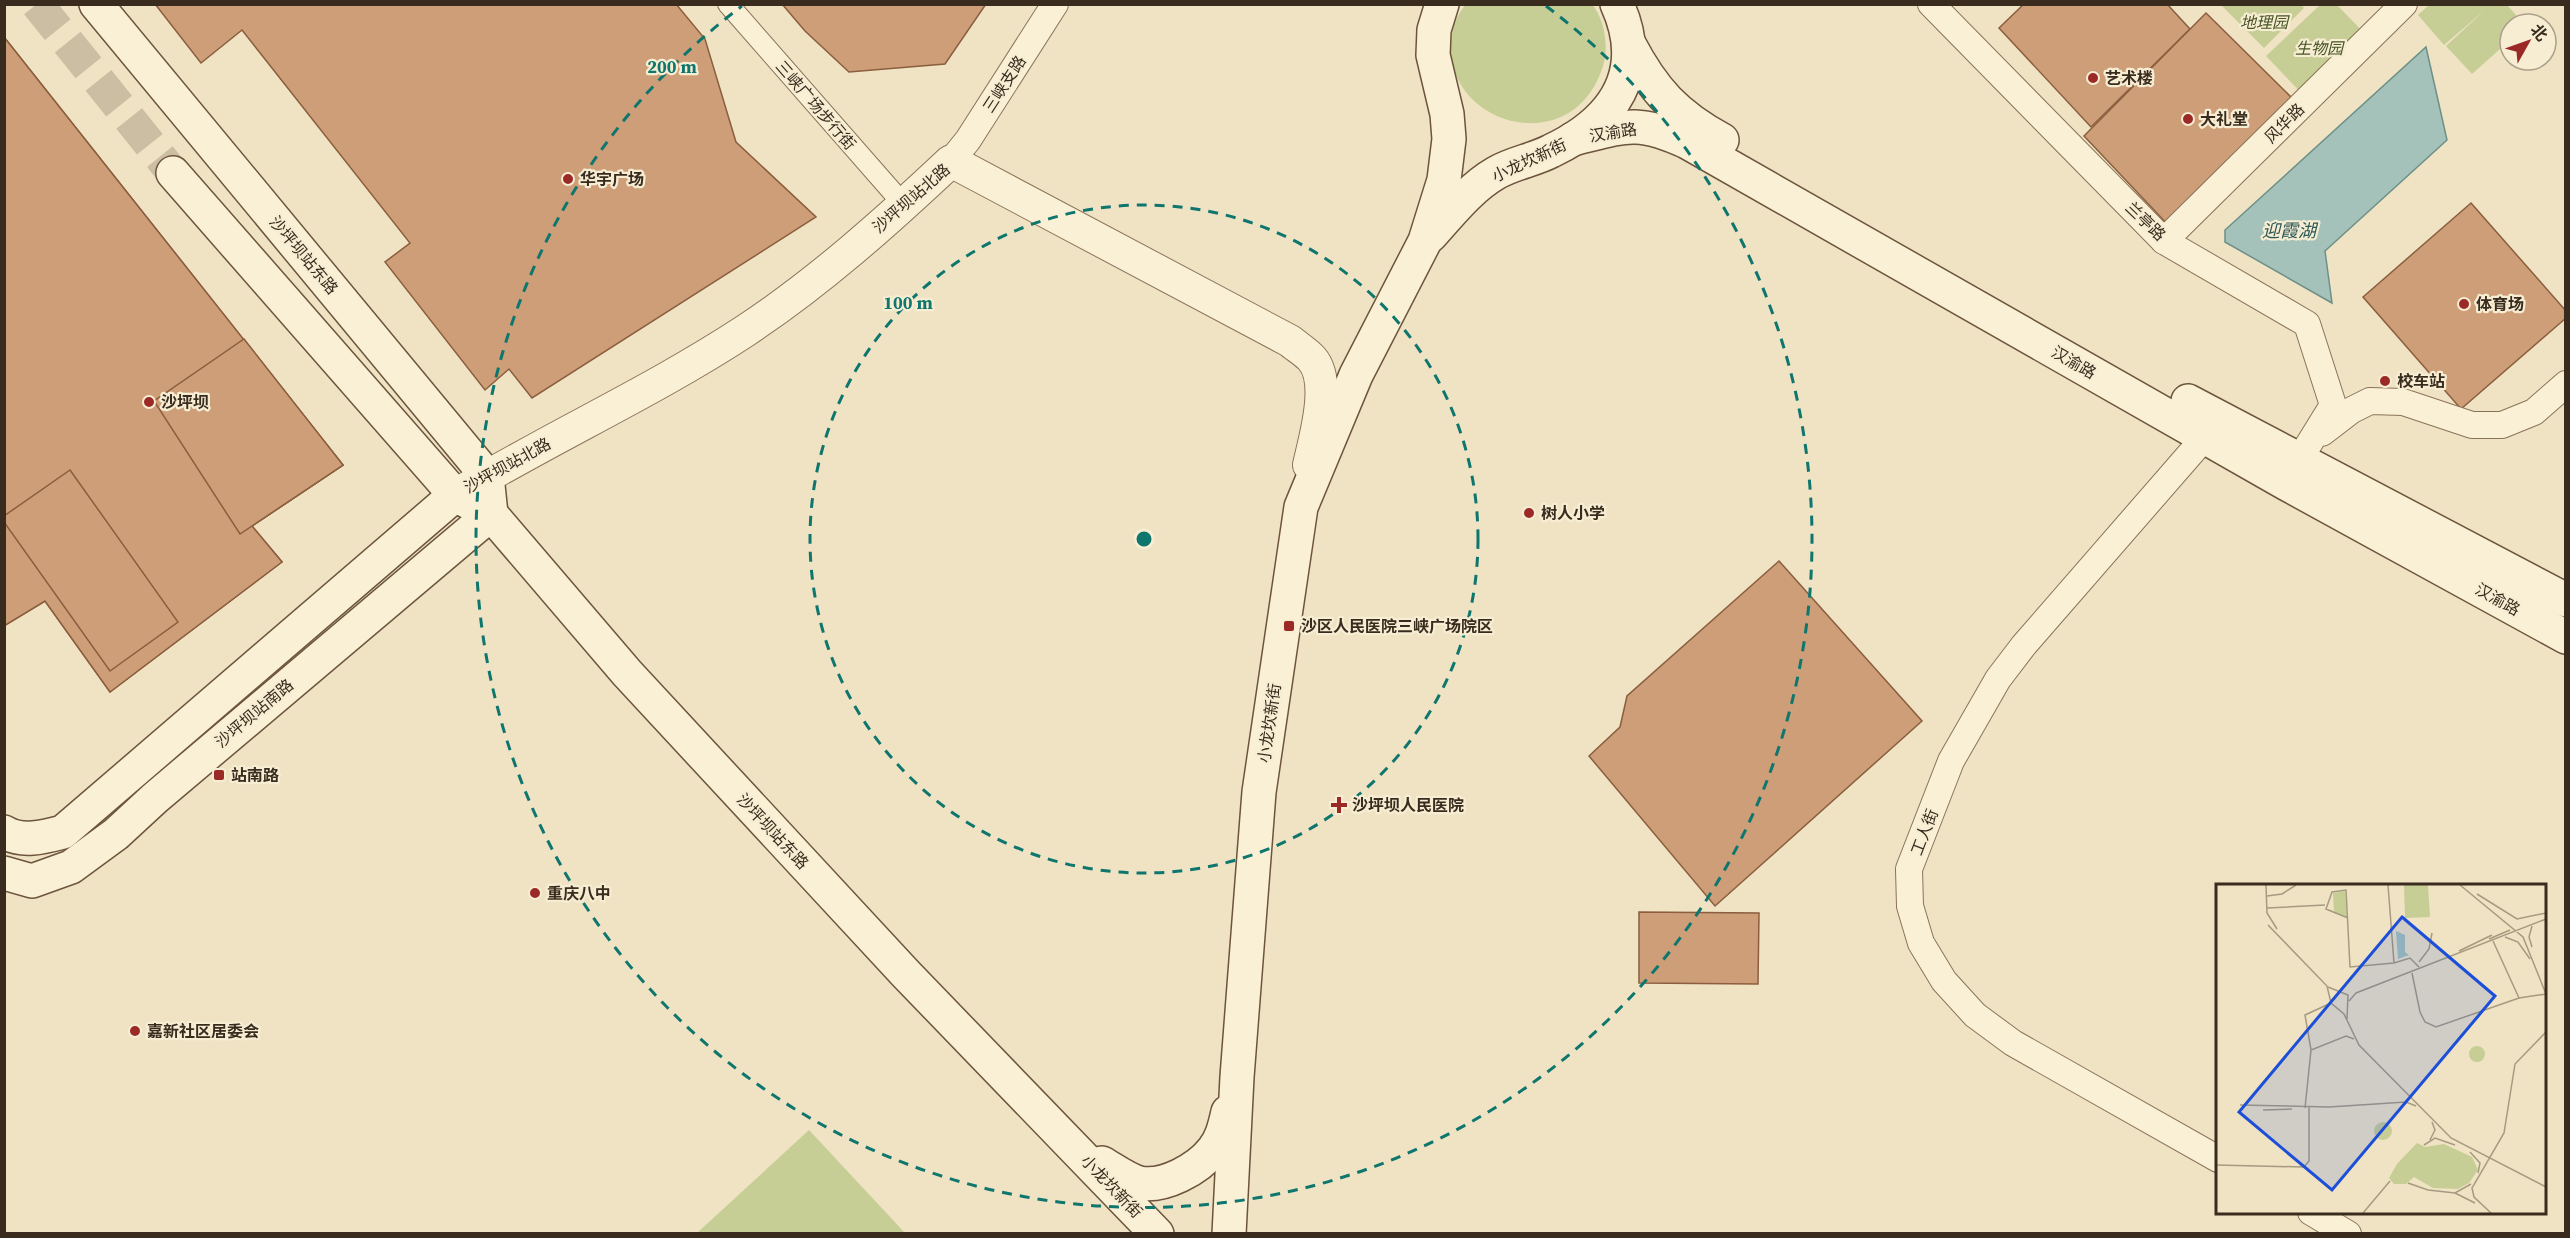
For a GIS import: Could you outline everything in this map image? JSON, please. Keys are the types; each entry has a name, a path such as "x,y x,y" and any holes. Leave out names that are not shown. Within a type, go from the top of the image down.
{"main road":[{"name":"沙坪坝站东路","path":"96,4 487,476"},
{"name":"小龙坎新街","path":"1425,241 1483,182 1496,172 1550,152 1573,139 1595,122 1622,89 1628,71 1629,44 1625,23 1617,4"},
{"name":"小龙坎新街","path":"1229,1233 1237,1077 1259,792 1301,507 1356,375 1425,241 1444,180 1449,139 1447,114 1433,56 1437,6"},
{"name":"汉渝路","path":"1629,44 1651,84 1684,116 1704,130 1821,193 2212,415 2305,452 2565,600"},
{"name":"汉渝路","path":"1573,139 1620,127 1641,126 1664,132 1687,142 2205,437 2565,637"},
{"name":"沙坪坝站东路","path":"173,173 455,495 491,514 627,673 906,974 1066,1138"},
{"path":"487,476 491,514"},
{"path":"4,832 11,836 39,838 63,831 455,495"},
{"name":"沙坪坝站南路","path":"4,873 32,881 71,867 116,834 155,798 491,514"},
{"path":"1066,1138 1118,1174 1140,1183 1161,1182 1196,1166 1213,1151 1222,1134 1237,1077"},
{"name":"小龙坎新街","path":"1066,1138 1157,1233"}],"street":[{"name":"三峡广场步行街","path":"728,4 904,205"},
{"name":"三峡支路","path":"951,161 968,140 1055,4"},
{"name":"兰亭路","path":"1931,4 2164,241 2307,324 2333,405 2305,452"},
{"name":"风华路","path":"2164,241 2404,4"},
{"name":"沙坪坝站北路","path":"455,495 744,332 806,287 904,205 951,161 1290,342 1313,360 1320,375 1321,404 1301,507"},
{"path":"2305,452 2352,410 2370,401 2403,402 2472,425 2502,425 2535,412 2565,384"},
{"name":"工人街","path":"2205,437 2024,645 1998,679 1951,761 1909,870 1910,906 1922,943 1944,981 1975,1015 2013,1044 2216,1159"},
{"path":"2315,1214 2348,1233"}],"green space":[{"path":"1592,4 1605,34 1605,59 1586,98 1562,116 1535,123 1506,119 1481,106 1461,86 1451,58 1454,25 1465,5"},
{"name":"地理园","path":"2221,5 2301,5 2304,8 2264,48"},
{"name":"生物园","path":"2320,5 2337,5 2372,41 2309,101 2266,56"},
{"path":"2429,5 2507,5 2513,12 2498,12 2498,51 2472,74 2446,46 2485,10 2444,45 2418,15"},
{"path":"809,1130 905,1233 697,1233"}],"water":[{"name":"迎霞湖","path":"2426,47 2447,140 2325,251 2332,303 2225,242 2225,230"}],"building":[{"name":"华宇广场","path":"155,4 676,4 705,39 736,142 816,217 532,398 509,369 485,390 385,262 410,243 242,30 201,63"},
{"path":"782,4 986,4 945,64 849,72 805,31"},
{"name":"艺术楼","path":"2024,4 2167,4 2190,29 2091,127 1999,28"},
{"name":"大礼堂","path":"2206,13 2294,100 2171,228 2084,136"},
{"name":"沙坪坝","path":"4,37 343,465 252,526 282,562 110,692 45,601 4,626"},
{"name":"沙坪坝","path":"4,37 343,465 252,526 282,562 110,692 45,601 4,626"},
{"name":"体育场","path":"2471,203 2566,311 2566,318 2461,409 2363,297"},
{"path":"244,339 343,465 240,534 154,401"},
{"path":"70,470 178,622 110,671 4,522 4,516"},
{"path":"1779,561 1922,721 1715,906 1589,756 1620,727 1627,696"},
{"path":"1639,912 1759,913 1758,984 1639,983"}],"tunnel":[{"path":"37,4 173,173"}],"place":[{"name":"艺术楼","path":"2093,78"},
{"name":"大礼堂","path":"2188,119"},
{"name":"华宇广场","path":"568,179"},
{"name":"体育场","path":"2464,304"},
{"name":"校车站","path":"2385,381"},
{"name":"沙坪坝","path":"149,402"},
{"name":"树人小学","path":"1529,513"},
{"name":"沙区人民医院三峡广场院区","path":"1289,626"},
{"name":"站南路","path":"219,775"},
{"name":"沙坪坝人民医院","path":"1339,805"},
{"name":"重庆八中","path":"535,893"},
{"name":"嘉新社区居委会","path":"135,1031"}]}
